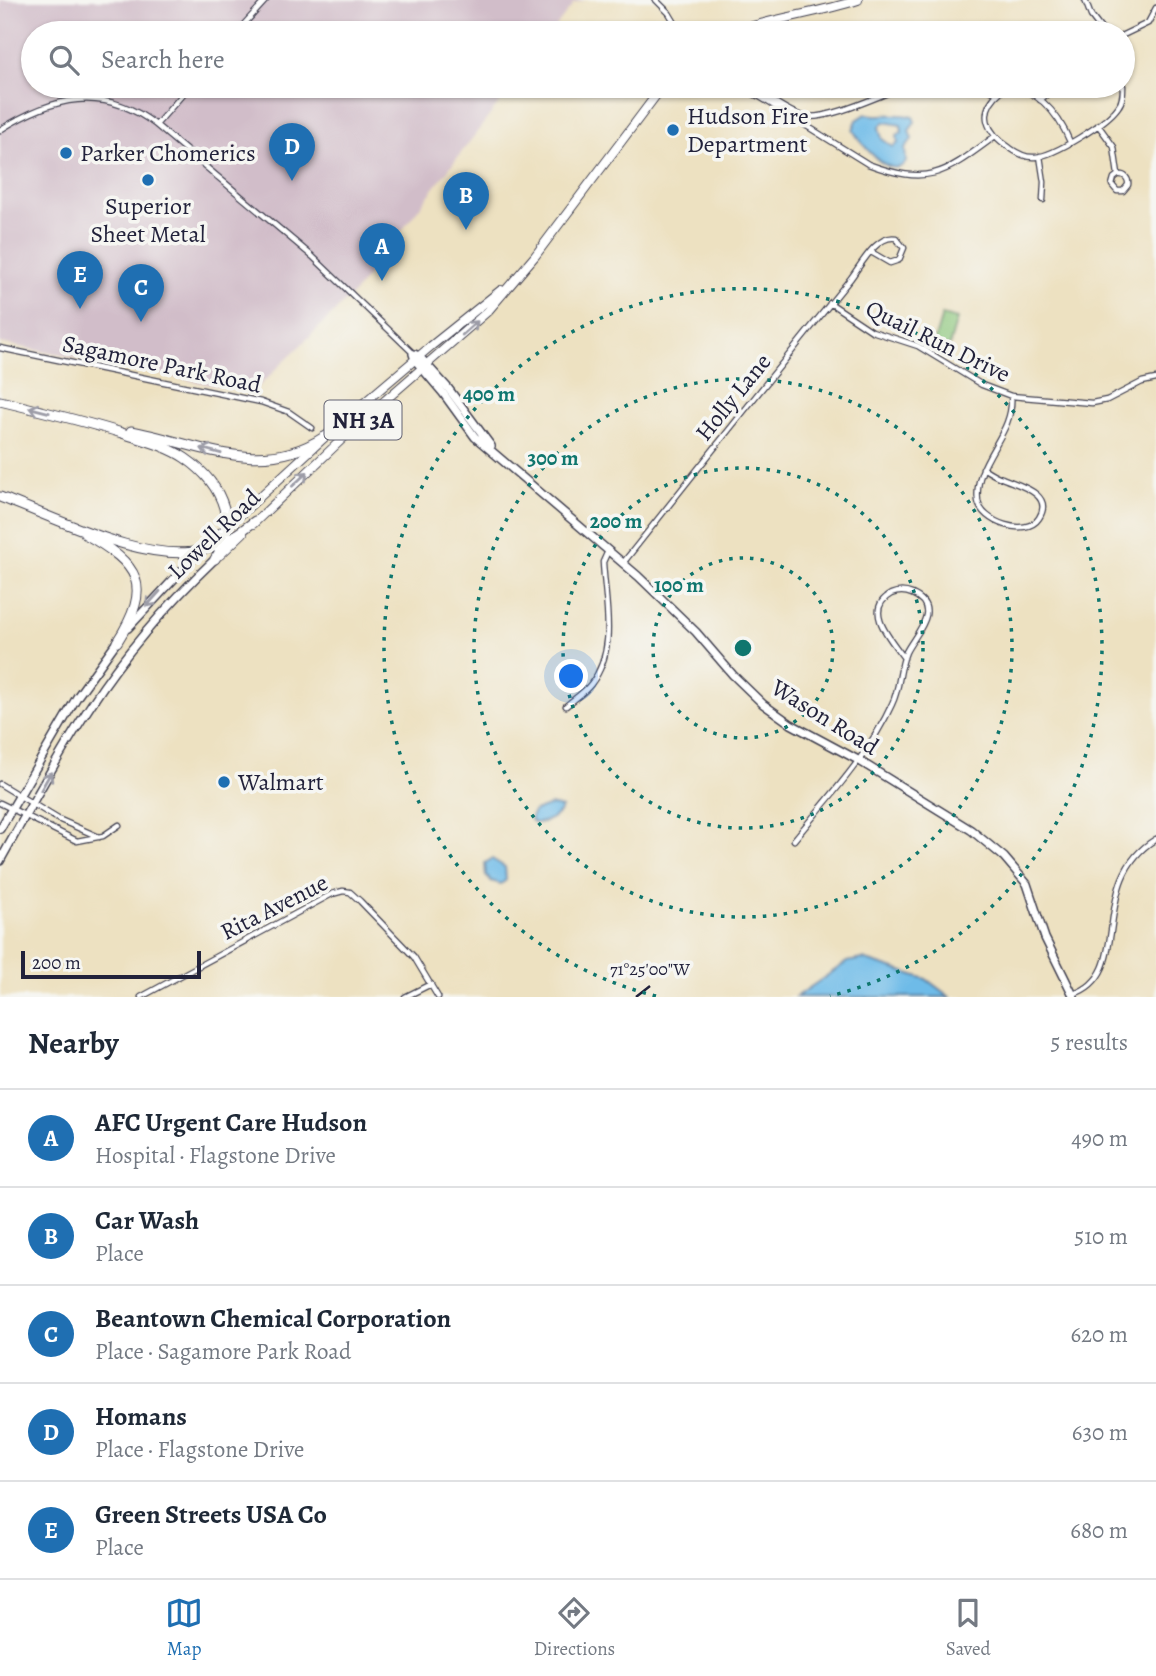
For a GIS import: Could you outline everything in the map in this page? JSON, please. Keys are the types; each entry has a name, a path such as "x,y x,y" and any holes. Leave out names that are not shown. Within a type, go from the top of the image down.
{"highway":[{"path":"0,401 248,458 285,455 324,437"},
{"path":"78,420 156,444 186,459 214,486 223,505 227,526 225,541 215,559"},
{"path":"0,497 145,550 173,553 201,550 225,541 255,521"},
{"path":"52,517 107,548 125,562 134,575 137,601 117,642"}],"main road":[{"path":"771,21 859,0"},
{"name":"Lowell Road","path":"215,559 345,437 479,320 512,283 654,98"},
{"name":"Lowell Road","path":"201,550 416,356 512,283"}],"street":[{"path":"247,21 266,0"},
{"path":"656,0 674,21"},
{"path":"1085,0 1095,21"},
{"path":"1135,29 1149,23 1156,8"},
{"path":"156,125 180,98"},
{"path":"762,98 868,164 887,171 932,175 945,171 994,137"},
{"path":"770,98 805,117 842,110 874,98"},
{"path":"995,98 987,114 987,125 994,137 1027,157 1040,156 1098,125 1120,105 1121,98"},
{"path":"1038,98 1062,127 1070,142"},
{"path":"0,130 43,106 83,99 124,106 156,125 307,251 416,356"},
{"path":"807,128 814,117"},
{"path":"1098,125 1114,147 1118,175"},
{"path":"1040,156 1044,182 1043,200"},
{"name":"Holly Lane","path":"623,563 830,303 871,252 880,241 888,237 899,240 904,248 902,257 890,263 871,252"},
{"name":"Quail Run Drive","path":"830,303 872,331 918,346 982,385 1011,396 1092,403 1107,400 1142,382 1156,379"},
{"name":"Sagamore Park Road","path":"0,348 266,403 289,412 312,428"},
{"name":"Wason Road","path":"416,356 471,432 676,612 763,704 791,724 858,760 971,830 1014,867 1027,884 1045,938 1074,996"},
{"path":"983,468 1035,492 1042,507 1036,522 1028,527 1019,527 984,514 978,498 983,468 989,453 1008,424 1012,408 1011,396"},
{"name":"Lowell Road","path":"0,829 77,697 117,642 201,550"},
{"path":"566,706 589,686 606,655 608,635 603,562 608,550"},
{"name":"Lowell Road","path":"0,861 80,722 118,666 170,604 215,559"},
{"path":"794,839 858,760 894,701 904,658 912,641 923,628 926,617 920,599 914,594 902,592 884,600 879,614 881,626 904,658"},
{"path":"0,784 83,831 100,837"},
{"path":"0,803 73,840 100,837 119,825"},
{"path":"1074,996 1099,977 1107,956 1120,881 1131,860 1156,839"},
{"name":"Rita Avenue","path":"141,997 332,894 343,891 350,892 405,946 431,984"},
{"path":"405,997 431,984 438,997"}],"shaded area":[{"path":"0,0 586,0 574,3 560,21 21,21 21,98 503,98 356,291 252,393 0,343"}],"green space":[{"path":"942,315 957,319 948,350 933,345"}],"water":[{"path":"866,114 913,117 915,122 909,131 912,139 905,148 906,162 899,167 892,167 876,158 853,130 857,120","holes":["884,122 901,125 902,132 897,135 898,143 893,147 882,139 879,127"]},
{"path":"551,805 562,808 554,817 539,823 530,819 534,811"},
{"path":"492,859 505,867 506,880 501,884 486,876 485,863"},
{"path":"863,959 926,979 950,997 796,997 847,962"}],"place":[{"name":"Hudson Fire Department","path":"673,130"},
{"name":"Parker Chomerics","path":"66,153"},
{"name":"Superior Sheet Metal","path":"148,180"},
{"name":"Homans","path":"292,181"},
{"name":"Car Wash","path":"466,230"},
{"name":"AFC Urgent Care Hudson","path":"382,281"},
{"name":"Green Streets USA Co","path":"80,309"},
{"name":"Beantown Chemical Corporation","path":"141,322"},
{"name":"Walmart","path":"224,782"}]}
